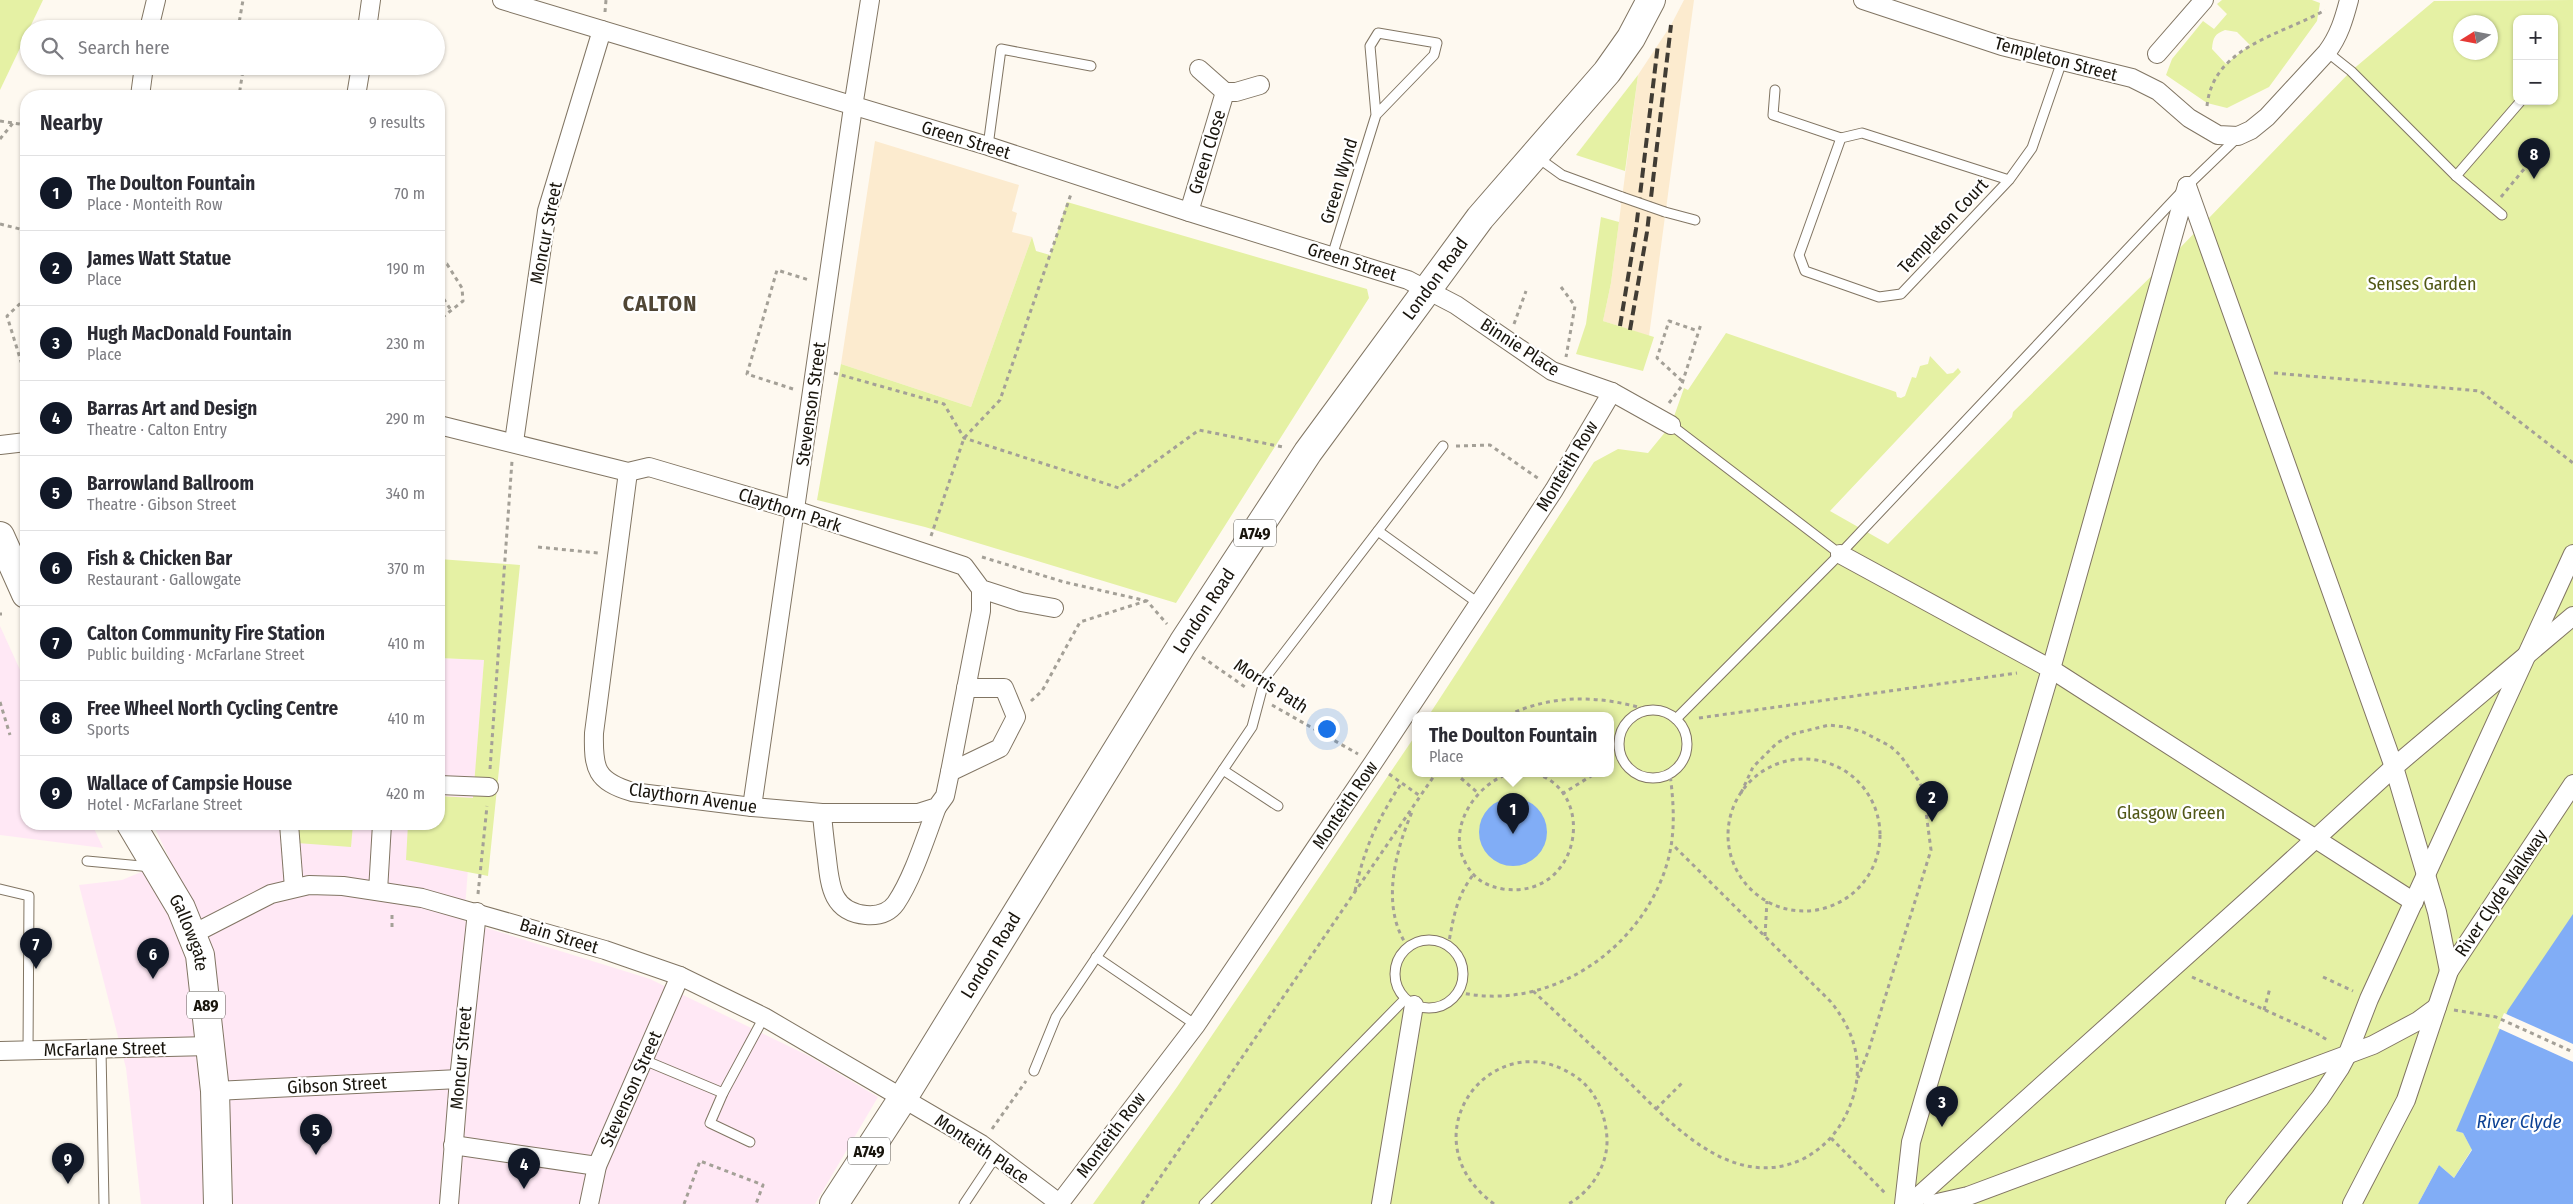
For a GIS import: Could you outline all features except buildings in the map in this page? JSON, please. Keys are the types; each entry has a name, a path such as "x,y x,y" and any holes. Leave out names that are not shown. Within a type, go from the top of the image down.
{"main road":[{"name":"London Road","path":"834,1204 903,1098 1183,643 1308,452 1426,288 1480,218 1607,72 1630,38 1651,0"},
{"path":"0,536 20,581"},
{"name":"Gallowgate","path":"135,830 193,934 200,955 215,1091 218,1204"}],"street":[{"path":"151,20 156,0"},
{"path":"368,20 371,0"},
{"name":"Green Street","path":"502,0 1078,174 1188,212 1408,280 1426,288"},
{"name":"Stevenson Street","path":"752,807 870,0"},
{"name":"Templeton Street","path":"1863,0 2002,46 2132,78 2158,92 2207,129 2218,135 2238,136"},
{"path":"2157,54 2204,0"},
{"path":"2238,136 2251,130 2267,117 2327,52 2335,42 2344,20 2349,0"},
{"name":"Moncur Street","path":"514,442 547,210 602,30"},
{"name":"Green Close","path":"1199,69 1225,92 1232,93 1260,85"},
{"path":"141,90 143,75"},
{"path":"357,90 360,75"},
{"name":"Green Close","path":"1188,212 1225,92"},
{"path":"2187,186 2394,767 2437,912 2449,971"},
{"path":"1897,1201 1911,1142 2051,668 2187,186"},
{"name":"Binnie Place","path":"1426,288 1456,305 1552,372 1612,392 1664,422"},
{"name":"Monteith Row","path":"1059,1204 1196,1025 1374,763 1554,490 1612,392"},
{"name":"Claythorn Park","path":"445,426 514,442 628,472 649,467 795,510 926,555 964,566 981,589"},
{"path":"0,445 20,443"},
{"name":"Claythorn Avenue","path":"628,472 594,733 595,767 601,776 613,786 632,792 752,807 822,813 918,813 937,807"},
{"path":"1840,554 2051,668 2414,902"},
{"path":"2236,1204 2320,1098 2348,1053 2369,998 2573,554"},
{"path":"822,813 829,886 836,900 854,913 868,915 885,913 895,904 937,807 945,796 981,611 981,589 1021,602 1054,608"},
{"path":"1910,1204 2173,969 2394,767 2573,616"},
{"path":"950,772 1000,748 1016,717 1004,688 966,688"},
{"name":"River Clyde Walkway","path":"2352,1204 2406,1100 2449,971 2573,784"},
{"path":"445,785 489,787"},
{"path":"289,830 294,888"},
{"path":"378,891 382,830"},
{"name":"Bain Street","path":"193,934 271,894 309,885 344,886 422,898 605,950 680,976 764,1017 903,1098"},
{"name":"Moncur Street","path":"449,1204 459,1079 476,912"},
{"name":"Stevenson Street","path":"589,1204 598,1166 680,976"},
{"path":"1381,1204 1410,1002"},
{"path":"1933,1204 1968,1196 2373,1045 2418,1021 2437,1007"},
{"name":"McFarlane Street","path":"0,1051 210,1046"},
{"name":"Gibson Street","path":"215,1091 459,1079"},
{"name":"Monteith Place","path":"903,1098 981,1144 1059,1204"},
{"path":"453,1145 598,1166"}],"lane":[{"name":"Green Wynd","path":"1332,256 1376,115 1370,46 1378,33 1437,43 1434,55 1376,115"},
{"path":"988,146 1001,49 1091,66"},
{"path":"2327,52 2352,71 2456,176 2502,215"},
{"name":"Templeton Court","path":"1841,138 1798,255 1805,271 1879,297 1901,294 2009,180 2032,148 2062,61"},
{"name":"Templeton Court","path":"1775,90 1774,115 1841,138 1862,133 2009,180"},
{"path":"2456,176 2517,105"},
{"path":"1677,720 1840,554 2187,186 2238,136"},
{"path":"1534,155 1562,175 1665,212 1695,220"},
{"path":"1664,422 1840,554"},
{"path":"1034,1070 1056,1017 1252,727 1265,678 1443,446"},
{"path":"1378,531 1478,603"},
{"path":"1648,710 1658,710 1677,720 1686,737 1687,748 1681,762 1670,774 1659,777 1644,776 1628,766 1622,756 1620,746 1624,727 1630,719 1648,710"},
{"path":"1223,770 1278,806"},
{"path":"87,861 157,868"},
{"path":"0,889 29,896 28,1051"},
{"path":"1425,940 1435,941 1448,947 1459,958 1462,981 1458,992 1443,1005 1423,1008 1410,1002 1398,989 1395,978 1396,966 1400,956 1408,947 1425,940"},
{"path":"1096,957 1196,1025"},
{"path":"1204,1204 1410,1002"},
{"path":"750,1142 710,1123 723,1093 764,1017"},
{"path":"101,1050 104,1204"},
{"path":"644,1060 723,1093"},
{"path":"964,1204 996,1156"}],"path":[{"path":"240,20 243,0"},
{"path":"2207,129 2207,103 2215,78 2230,59 2247,46 2326,10"},
{"path":"240,90 241,75"},
{"path":"0,121 20,124"},
{"path":"0,139 3,138 13,123"},
{"path":"2493,207 2534,157"},
{"path":"926,555 964,438 1000,400 1078,174"},
{"path":"0,224 20,228"},
{"path":"445,264 447,264 462,288 463,301 445,315"},
{"path":"813,395 747,374 778,270 828,286"},
{"path":"1561,287 1575,306 1567,352"},
{"path":"1514,324 1526,292"},
{"path":"445,300 452,310"},
{"path":"20,303 6,316 20,359"},
{"path":"1682,381 1657,358 1669,321 1698,330"},
{"path":"1664,422 1681,387 1701,324"},
{"path":"817,368 944,404 964,438 1119,488 1198,430 1308,452"},
{"path":"2253,371 2480,391 2573,463"},
{"path":"476,912 489,787 514,442"},
{"path":"1443,446 1490,445 1554,490"},
{"path":"538,547 616,555"},
{"path":"973,554 1064,582 1147,601"},
{"path":"1016,717 1042,691 1080,622 1147,601"},
{"name":"Morris Path","path":"1147,601 1183,643 1261,698 1374,763"},
{"path":"1677,720 2051,668"},
{"path":"1517,712 1553,700 1588,697 1609,700 1648,710"},
{"path":"0,702 10,735"},
{"path":"1533,991 1656,1109 1702,1148 1746,1165 1768,1168 1794,1163 1821,1148 1831,1138 1848,1112 1931,850 1923,789 1910,766 1890,746 1863,732 1846,727 1829,726 1793,734 1777,743 1753,767 1741,793 1730,818 1729,845 1735,865 1746,883 1767,900 1785,908 1805,910 1837,903 1850,895 1866,877 1877,855 1880,839 1879,823 1875,808 1858,782 1842,769 1818,760 1802,759 1774,765 1750,782 1741,793"},
{"path":"1614,761 1622,756"},
{"path":"1458,992 1493,997 1533,991 1569,979 1590,968 1631,929 1642,916 1658,886 1672,844 1674,802 1670,774"},
{"path":"1142,1204 1433,777"},
{"path":"1460,777 1478,793"},
{"path":"1502,777 1494,780 1478,793 1466,811 1460,839 1464,860 1473,875 1483,883 1494,888 1517,890 1538,885 1558,872 1570,852 1574,838 1570,807 1562,794 1546,777"},
{"path":"1562,794 1590,777"},
{"path":"1354,893 1366,846 1382,814 1402,782 1420,796"},
{"path":"1408,947 1395,913 1393,888 1396,858 1415,804"},
{"path":"1672,844 1842,1015 1849,1029 1856,1052 1856,1083"},
{"path":"1448,947 1456,906 1463,888 1473,875"},
{"path":"1765,936 1767,900"},
{"path":"2173,969 2316,1033 2348,1053"},
{"path":"2323,976 2369,998"},
{"path":"2264,1010 2270,988"},
{"path":"2437,1007 2496,1017 2573,1052"},
{"path":"1494,1204 1472,1184 1458,1158 1455,1139 1458,1119 1465,1101 1476,1085 1492,1072 1510,1064 1530,1062 1549,1064 1568,1071 1584,1083 1596,1098 1602,1111 1607,1143 1601,1169 1583,1194 1568,1204"},
{"path":"981,1144 1034,1070"},
{"path":"1656,1109 1684,1081"},
{"path":"1831,1138 1897,1201"},
{"path":"684,1204 700,1161 764,1185 756,1204"}],"shaded area":[{"path":"1684,0 1694,0 1649,336 1603,321 1611,283 1638,75 1671,25"},
{"path":"875,141 1019,185 1012,211 1017,213 1012,232 1032,237 971,407 841,364"},
{"path":"0,626 20,670 20,830 95,830 103,848 0,835"},
{"path":"445,658 484,660 464,921 650,979 809,1056 878,1097 815,1204 141,1204 126,1068 79,885 122,880 170,860 156,830 445,830"}],"green space":[{"path":"0,0 43,0 33,20 20,20 20,48 0,90"},
{"path":"2222,0 2312,0 2320,3 2317,21 2269,87 2227,108 2207,103 2166,75 2172,59 2203,21 2214,29 2227,14 2217,4","holes":["2225,30 2237,32 2250,45 2226,64 2212,49 2214,39"]},
{"name":"Glasgow Green","path":"2573,0 2573,931 2457,1131 2463,1133 2472,1149 2454,1178 2439,1165 2418,1204 1093,1204 1177,1087 1412,740 1412,777 1614,777 1614,712 1431,712 1594,462 1618,449 1648,453 1671,425 1684,388 1688,390 1726,333 1896,392 1897,397 1901,398 1905,396 1912,377 1916,378 1920,366 1928,364 1930,356 1947,374 1953,373 1958,368 1961,372 1830,511 1888,544 2012,417 2013,412 2177,251 2351,71 2434,1"},
{"path":"1638,75 1625,171 1576,155"},
{"path":"1067,202 1367,289 1369,298 1176,603 925,527 817,500 841,364 971,407 1032,237 1036,251 1050,255"},
{"path":"1601,217 1619,222 1611,283 1603,321 1654,337 1643,371 1576,354 1586,324"},
{"path":"445,559 520,565 488,876 406,860 408,830 445,830 445,796 473,798 484,660 445,658"},
{"path":"297,830 352,830 351,847 297,843"}],"water":[{"path":"1513,798 1526,801 1537,808 1544,819 1547,832 1544,845 1537,856 1526,863 1513,866 1500,863 1489,856 1482,845 1479,832 1482,819 1489,808 1500,801"},
{"name":"River Clyde","path":"2573,914 2573,1204 2418,1204 2439,1165 2454,1178 2472,1150 2463,1133 2456,1131 2508,1010"}],"pier":[{"path":"2504,1013 2573,1044 2573,1062 2498,1028"}],"railway":[{"path":"1630,330 1647,232 1671,25"},
{"path":"1620,326 1636,229 1658,44"}],"place":[{"name":"Free Wheel North Cycling Centre","path":"2534,179"},
{"name":"James Watt Statue","path":"1932,822"},
{"name":"The Doulton Fountain","path":"1513,834"},
{"name":"Calton Community Fire Station","path":"36,969"},
{"name":"Fish & Chicken Bar","path":"153,979"},
{"name":"Hugh MacDonald Fountain","path":"1942,1127"},
{"name":"Barrowland Ballroom","path":"316,1155"},
{"name":"Wallace of Campsie House","path":"68,1184"},
{"name":"Barras Art and Design","path":"524,1189"}],"district":[{"name":"CALTON","path":"660,303"}],"park label":[{"name":"Senses Garden","path":"2422,284"}]}
